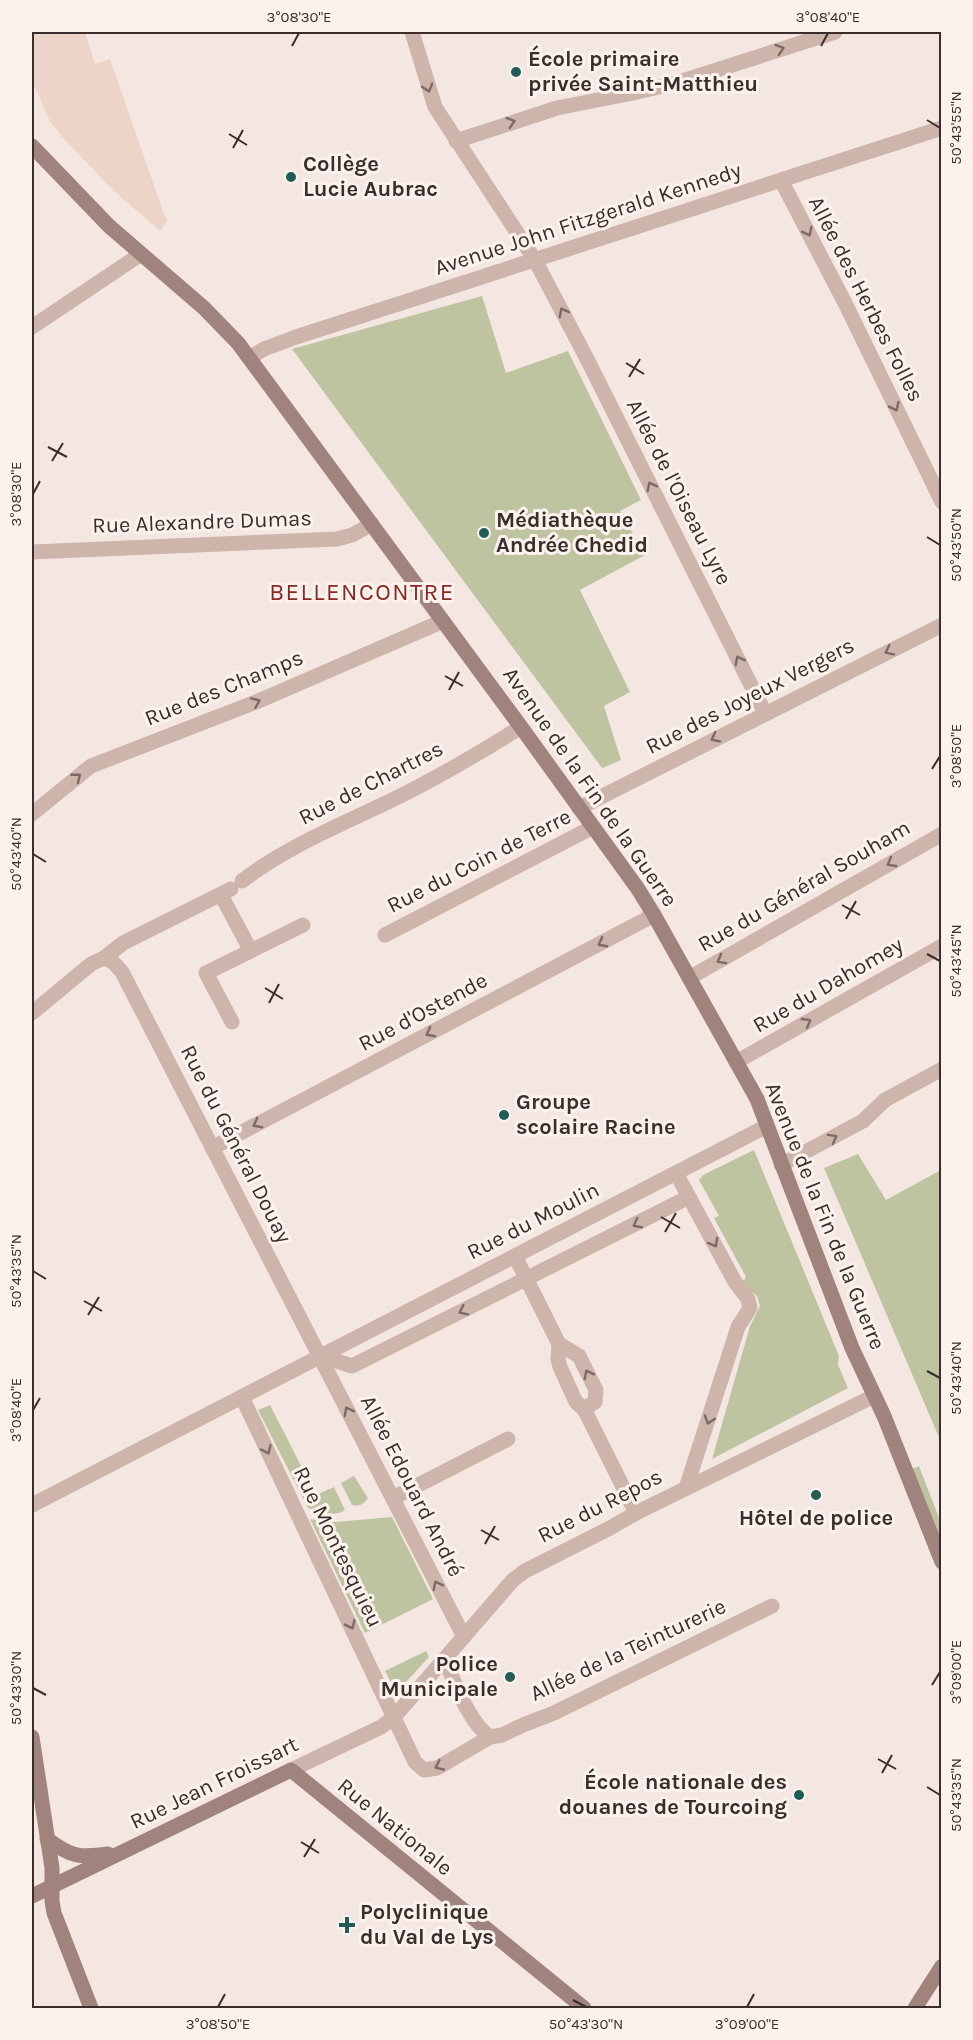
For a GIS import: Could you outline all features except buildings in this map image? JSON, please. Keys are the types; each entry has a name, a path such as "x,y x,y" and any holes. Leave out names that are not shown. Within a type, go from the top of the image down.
{"main road":[{"name":"Avenue de la Fin de la Guerre","path":"32,146 98,215 210,314 249,358 634,883 757,1099 852,1348 890,1430 942,1562"},
{"path":"32,1737 52,1868 54,1913 92,2008"},
{"name":"Rue Jean Froissart","path":"32,1896 291,1770"},
{"name":"Rue Nationale","path":"291,1770 584,2008"},
{"path":"47,1839 62,1850 78,1856 122,1852"},
{"path":"916,2008 942,1966"},
{"path":"916,2008 942,1984"}],"street":[{"name":"Allée de l'Oiseau Lyre","path":"412,32 435,107 535,260 765,713"},
{"path":"456,141 567,105 676,83 835,32"},
{"name":"Avenue John Fitzgerald Kennedy","path":"249,358 264,349 296,338 942,128"},
{"name":"Allée des Herbes Folles","path":"781,180 845,303 942,502"},
{"path":"32,327 141,254"},
{"name":"Rue Alexandre Dumas","path":"32,552 337,539 352,535 372,524"},
{"name":"Rue des Champs","path":"32,814 91,766 256,702 443,621"},
{"name":"Rue des Joyeux Vergers","path":"579,808 942,625"},
{"name":"Rue de Chartres","path":"32,1013 91,964 104,958 123,943 232,888 283,853 392,801 521,727"},
{"name":"Rue du Coin de Terre","path":"385,935 593,827"},
{"name":"Rue du Général Souham","path":"689,978 942,834"},
{"path":"232,888 251,951"},
{"name":"Rue d'Ostende","path":"212,1148 654,915"},
{"path":"232,1022 206,973 303,926"},
{"name":"Rue du Dahomey","path":"736,1062 942,946"},
{"name":"Rue du Général Douay","path":"104,958 122,972 321,1356"},
{"path":"781,1165 863,1121 885,1100 942,1069"},
{"name":"Rue du Moulin","path":"32,1505 767,1126"},
{"path":"676,1173 735,1282 748,1299 750,1308 738,1327 686,1488"},
{"path":"321,1356 352,1366 689,1197"},
{"path":"515,1256 559,1344 560,1367 576,1402 584,1410 636,1513"},
{"path":"559,1344 579,1356 596,1390 595,1402 584,1410"},
{"name":"Allée Edouard André","path":"321,1356 464,1637"},
{"name":"Rue du Repos","path":"394,1717 518,1576 636,1513 874,1396"},
{"name":"Rue Montesquieu","path":"242,1397 415,1762 424,1770 437,1768 496,1736"},
{"path":"393,1498 508,1439"},
{"name":"Allée de la Teinturerie","path":"496,1736 554,1713 772,1606"},
{"path":"445,1660 473,1718 483,1732 496,1736"},
{"name":"Rue Jean Froissart","path":"291,1770 381,1727 394,1717"}],"green space":[{"path":"482,296 506,373 568,351 641,500 620,511 645,555 580,590 630,692 604,706 621,760 602,768 292,349"},
{"path":"754,1150 839,1356 838,1365 848,1388 712,1459 750,1326 760,1306 757,1296 742,1283 746,1277 714,1218 719,1216 699,1180 703,1175"},
{"path":"858,1154 886,1200 941,1170 941,1442 824,1168"},
{"path":"270,1405 316,1495 334,1487 345,1510 331,1514 308,1508 258,1410"},
{"path":"919,1466 941,1523 941,1543 912,1469"},
{"path":"354,1476 368,1498 357,1506 352,1505 341,1483"},
{"path":"392,1517 433,1599 365,1633 310,1519 336,1522"},
{"path":"426,1651 429,1657 407,1681 396,1686 390,1681 385,1671"}],"shaded area":[{"path":"32,32 85,32 95,64 110,59 165,217 168,220 160,231 113,190 51,123 32,81"}],"place":[{"name":"École primaire privée Saint-Matthieu","path":"516,72"},
{"name":"Collège Lucie Aubrac","path":"291,177"},
{"name":"Médiathèque Andrée Chedid","path":"484,533"},
{"name":"Groupe scolaire Racine","path":"504,1115"},
{"name":"Hôtel de police","path":"816,1495"},
{"name":"Police Municipale","path":"510,1677"},
{"name":"École nationale des douanes de Tourcoing","path":"799,1795"},
{"name":"Polyclinique du Val de Lys","path":"347,1925"}],"district":[{"name":"BELLENCONTRE","path":"362,592"}]}
